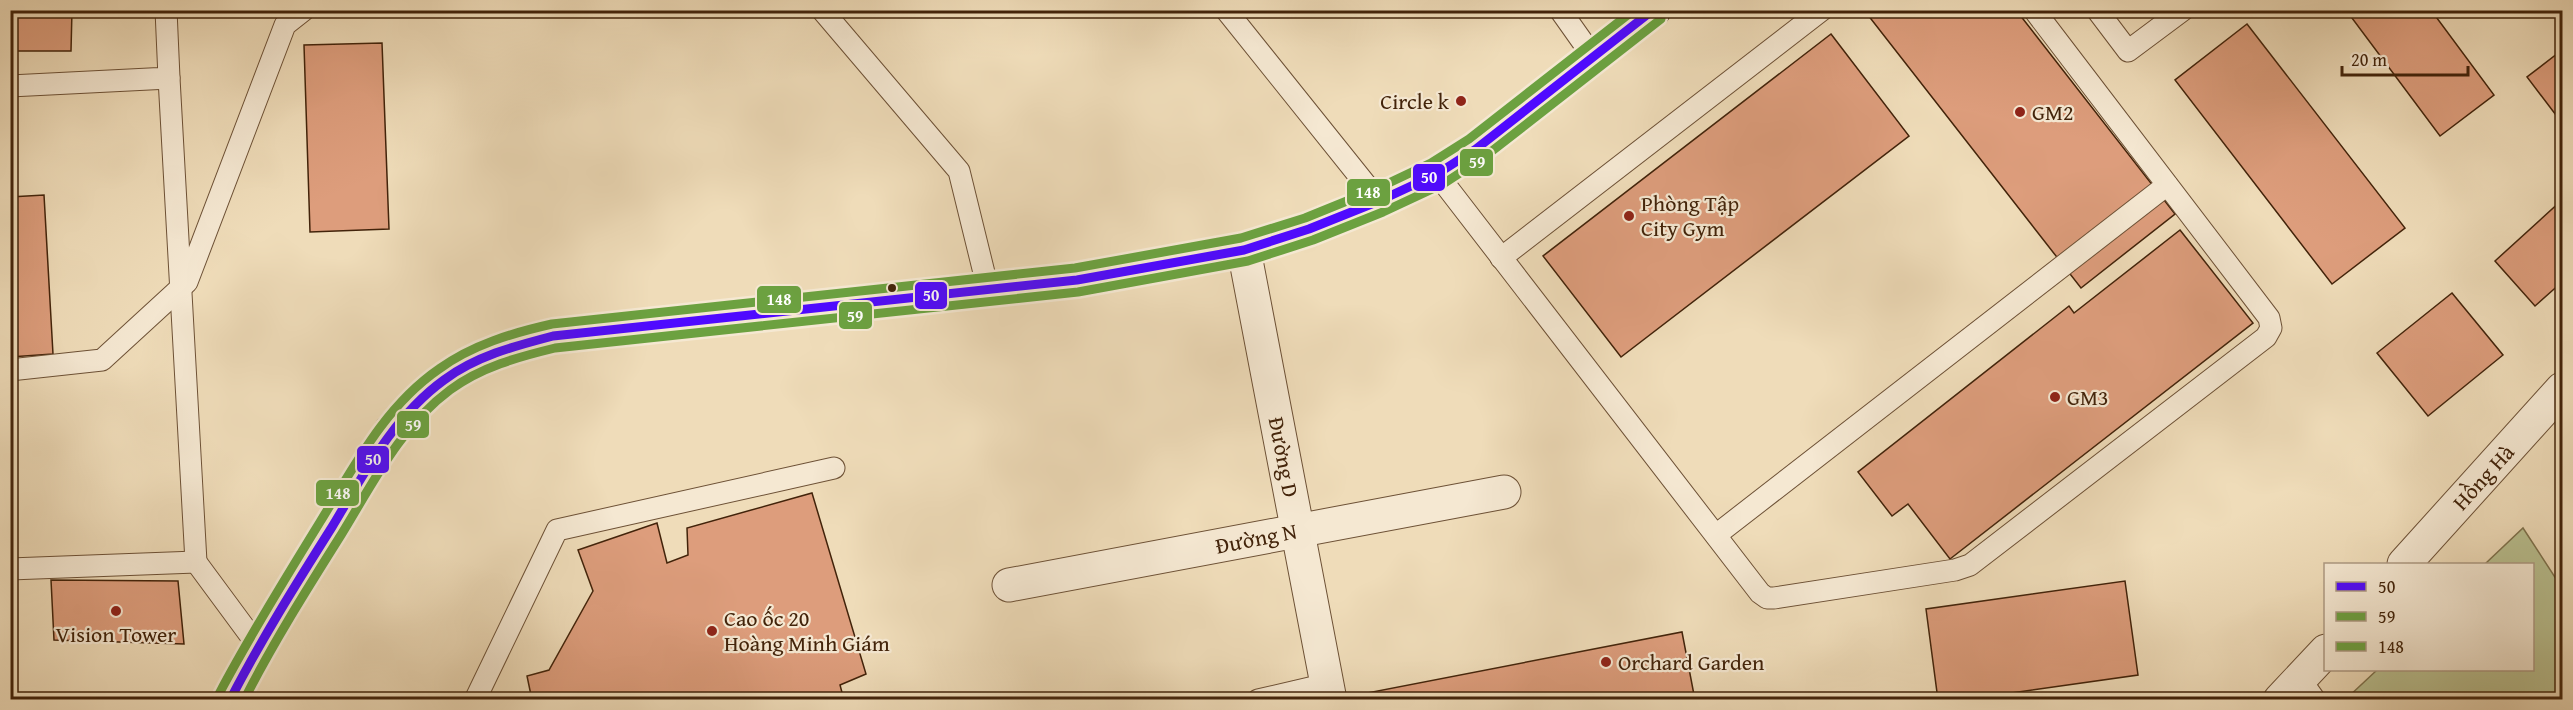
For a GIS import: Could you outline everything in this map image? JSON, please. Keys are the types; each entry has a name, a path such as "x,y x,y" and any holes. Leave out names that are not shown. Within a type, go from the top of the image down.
{"main road":[{"path":"230,699 258,646 391,431 434,385 466,364 499,351 553,336 1077,280 1244,250 1310,229 1437,174 1476,149 1654,10"},
{"name":"Đường D","path":"1244,250 1328,692"},
{"name":"Hồng Hà","path":"2405,563 2562,389"},
{"name":"Đường N","path":"1009,585 1504,492"},
{"path":"2299,693 2324,653"}],"lane":[{"path":"166,10 195,562 258,646"},
{"path":"10,370 102,360 181,285 187,282 285,26 304,10"},
{"path":"822,10 958,171 988,289"},
{"path":"1226,10 1379,201"},
{"path":"1560,10 1594,58"},
{"path":"1501,258 1822,10"},
{"path":"1437,174 1760,593 1767,598 1964,568 2266,337 2271,328 2269,318 2034,10"},
{"path":"2097,10 2128,51 2184,10"},
{"path":"10,86 170,78"},
{"path":"1716,535 2168,185"},
{"path":"475,699 557,530 834,468"},
{"path":"10,569 195,562"},
{"path":"1258,699 1328,692"}],"green space":[{"path":"2523,528 2562,588 2562,699 2346,699 2376,671 2534,671 2534,563 2486,563"}],"building":[{"path":"10,10 72,10 71,51 10,51"},
{"name":"GM2","path":"1864,10 2016,10 2175,214 2081,288"},
{"path":"2346,10 2431,10 2494,95 2440,136"},
{"path":"2247,24 2405,228 2332,284 2175,80"},
{"path":"1831,34 1909,136 1621,357 1543,256"},
{"path":"382,43 389,229 310,232 304,45"},
{"path":"2562,50 2562,123 2527,77"},
{"path":"44,195 53,354 10,357 10,197"},
{"path":"2562,200 2562,282 2535,306 2495,261"},
{"name":"GM3","path":"2180,230 2253,323 1950,559 1908,504 1892,516 1858,472 2069,306 2074,313"},
{"path":"2452,293 2503,355 2428,416 2377,353"},
{"name":"Cao ốc 20 Hoàng Minh Giám","path":"812,493 866,674 840,685 844,700 532,700 527,676 549,670 593,591 578,550 657,523 667,563 688,555 687,528"},
{"name":"Vision Tower","path":"51,580 178,581 184,644 54,640"},
{"path":"2125,581 2138,675 1962,700 1938,700 1926,609"},
{"name":"Orchard Garden","path":"1682,632 1695,700 1368,700 1367,693"}],"transit line":[{"name":"148","path":"219,694 268,607 372,439 402,401 419,384 465,353 507,336 552,324 1075,268 1241,238 1305,218 1374,190 1431,163 1469,139 1634,10"},
{"name":"50","path":"230,700 279,612 381,448 409,411 444,380 469,364 510,348 553,336 1077,280 1244,250 1309,229 1379,201 1437,174 1476,149 1653,10"},
{"name":"59","path":"244,700 291,616 376,476 402,438 432,405 474,375 514,359 555,348 1078,292 1248,261 1313,240 1383,212 1443,184 1483,158 1661,19"}],"place":[{"name":"Circle k","path":"1461,101"},
{"name":"GM2","path":"2020,112"},
{"name":"Phòng Tập City Gym","path":"1629,216"},
{"name":"GM3","path":"2055,397"},
{"name":"Vision Tower","path":"116,611"},
{"name":"Cao ốc 20 Hoàng Minh Giám","path":"712,631"},
{"name":"Orchard Garden","path":"1606,662"}]}
